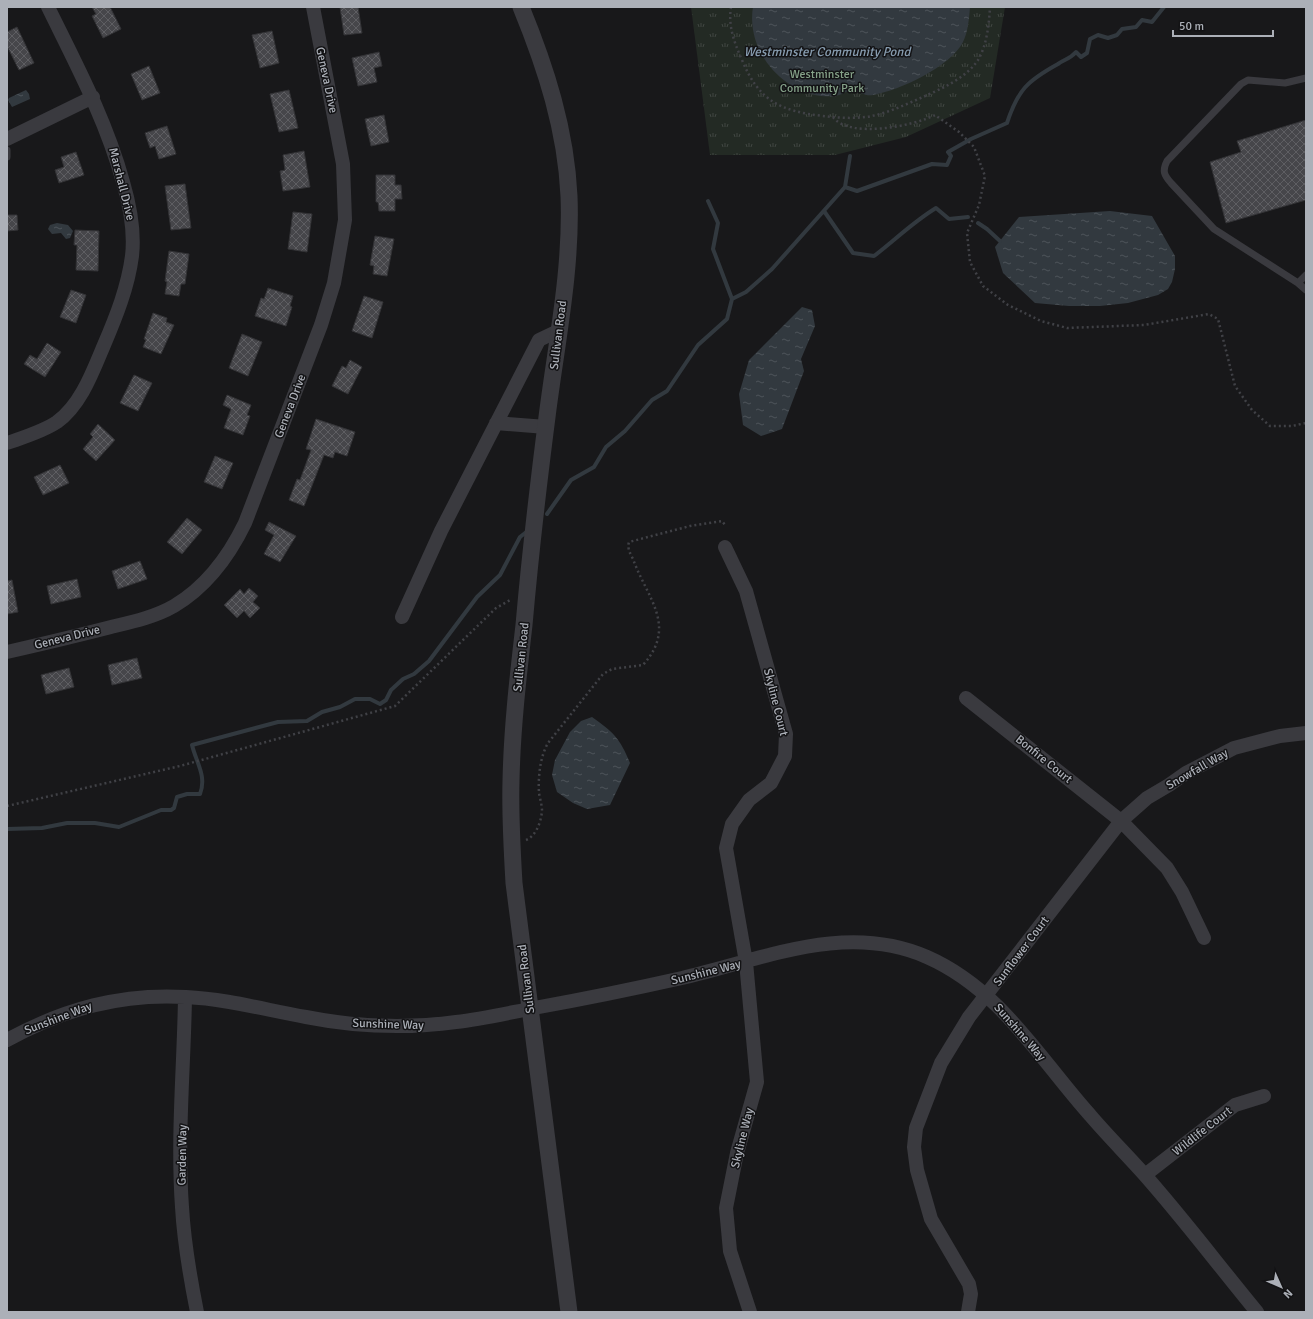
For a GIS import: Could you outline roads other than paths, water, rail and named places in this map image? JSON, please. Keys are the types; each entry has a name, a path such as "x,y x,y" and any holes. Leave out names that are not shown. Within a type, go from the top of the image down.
{"street":[{"name":"Marshall Drive","path":"7,443 35,433 58,422 76,401 90,379 119,309 132,256 133,233 131,212 114,147 93,97 48,7"},
{"name":"Geneva Drive","path":"7,652 142,619 174,606 196,589 223,561 234,546 245,523 321,325 334,283 345,220 343,164 313,7"},
{"name":"Sullivan Road","path":"521,7 550,87 561,131 569,196 568,256 527,591 513,734 511,780 514,883 569,1312"},
{"path":"7,139 93,97"},
{"path":"402,617 441,531 539,340 558,331"},
{"path":"496,423 546,427"},
{"name":"Skyline Court","path":"725,547 746,591 786,734 785,756 771,783 749,800 732,824 726,848 746,962"},
{"name":"Bonfire Court","path":"966,698 1121,821 1167,868 1182,892 1204,938"},
{"name":"Snowfall Way","path":"1121,821 1147,798 1186,773 1234,748 1280,736 1306,733"},
{"name":"Sunflower Court","path":"968,1312 971,1294 969,1284 931,1219 917,1170 914,1147 916,1128 940,1063 969,1017 1121,821"},
{"name":"Sunshine Way","path":"7,1040 58,1016 91,1004 132,998 185,996 227,1001 308,1018 367,1026 411,1027 456,1022 617,992 746,962 800,947 860,941 907,948 943,964 966,978 987,995 1015,1023 1088,1113 1144,1175 1257,1312"},
{"name":"Skyline Way","path":"746,962 757,1082 737,1153 726,1208 730,1251 750,1312"},
{"name":"Garden Way","path":"185,996 181,1167 182,1206 186,1251 197,1312"},
{"name":"Wildlife Court","path":"1144,1175 1235,1105 1264,1096"}],"lane":[{"path":"1306,78 1285,83 1248,80 1241,84 1167,161 1163,168 1164,175 1214,228 1298,283 1306,290"},
{"path":"7,150 7,157"},
{"path":"1298,283 1306,275"}],"water":[{"name":"Westminster Community Pond","path":"753,7 970,7 969,21 965,38 957,51 947,60 923,76 897,88 870,95 856,91 847,91 837,96 821,96 792,86 780,77 769,65 755,38 752,23"},
{"path":"26,90 30,99 12,107 8,100 9,98"},
{"path":"1110,211 1152,216 1175,256 1175,269 1172,282 1168,289 1158,295 1128,303 1100,306 1069,306 1035,303 1003,273 995,247 1019,217"},
{"path":"57,223 68,225 73,231 70,238 66,239 61,233 52,234 48,229 50,225"},
{"path":"802,307 812,310 815,326 801,359 804,371 782,429 761,436 743,425 739,394 749,360"},
{"path":"592,717 615,736 623,747 630,763 610,805 587,809 573,803 557,792 552,775 555,760 570,732 581,721"}],"waterway":[{"path":"845,187 857,191 932,164 947,165 951,156 948,152 971,139 1007,123 1015,102 1031,81 1047,70 1070,58 1076,52 1081,57 1087,53 1090,39 1098,35 1108,38 1117,35 1122,29 1136,27 1142,20 1152,22 1164,7"},
{"path":"732,299 746,292 772,269 845,187 850,156"},
{"path":"547,514 571,480 594,467 606,447 625,431 652,400 667,391 698,345 727,319 732,299 713,249 718,223 708,201"},
{"path":"824,211 853,253 874,256 912,225 936,208 949,219 968,217"},
{"path":"978,223 1000,241"},
{"path":"7,829 42,828 67,823 95,823 119,827 161,810 171,810 174,808 177,797 187,794 200,794 202,787 202,775 192,745 278,722 307,721 322,712 340,707 355,699 370,699 380,704 386,700 391,690 403,679 414,674 429,661 477,597 500,575 520,537 529,530"}],"park label":[{"name":"Westminster Community Park","path":"822,81"}]}
